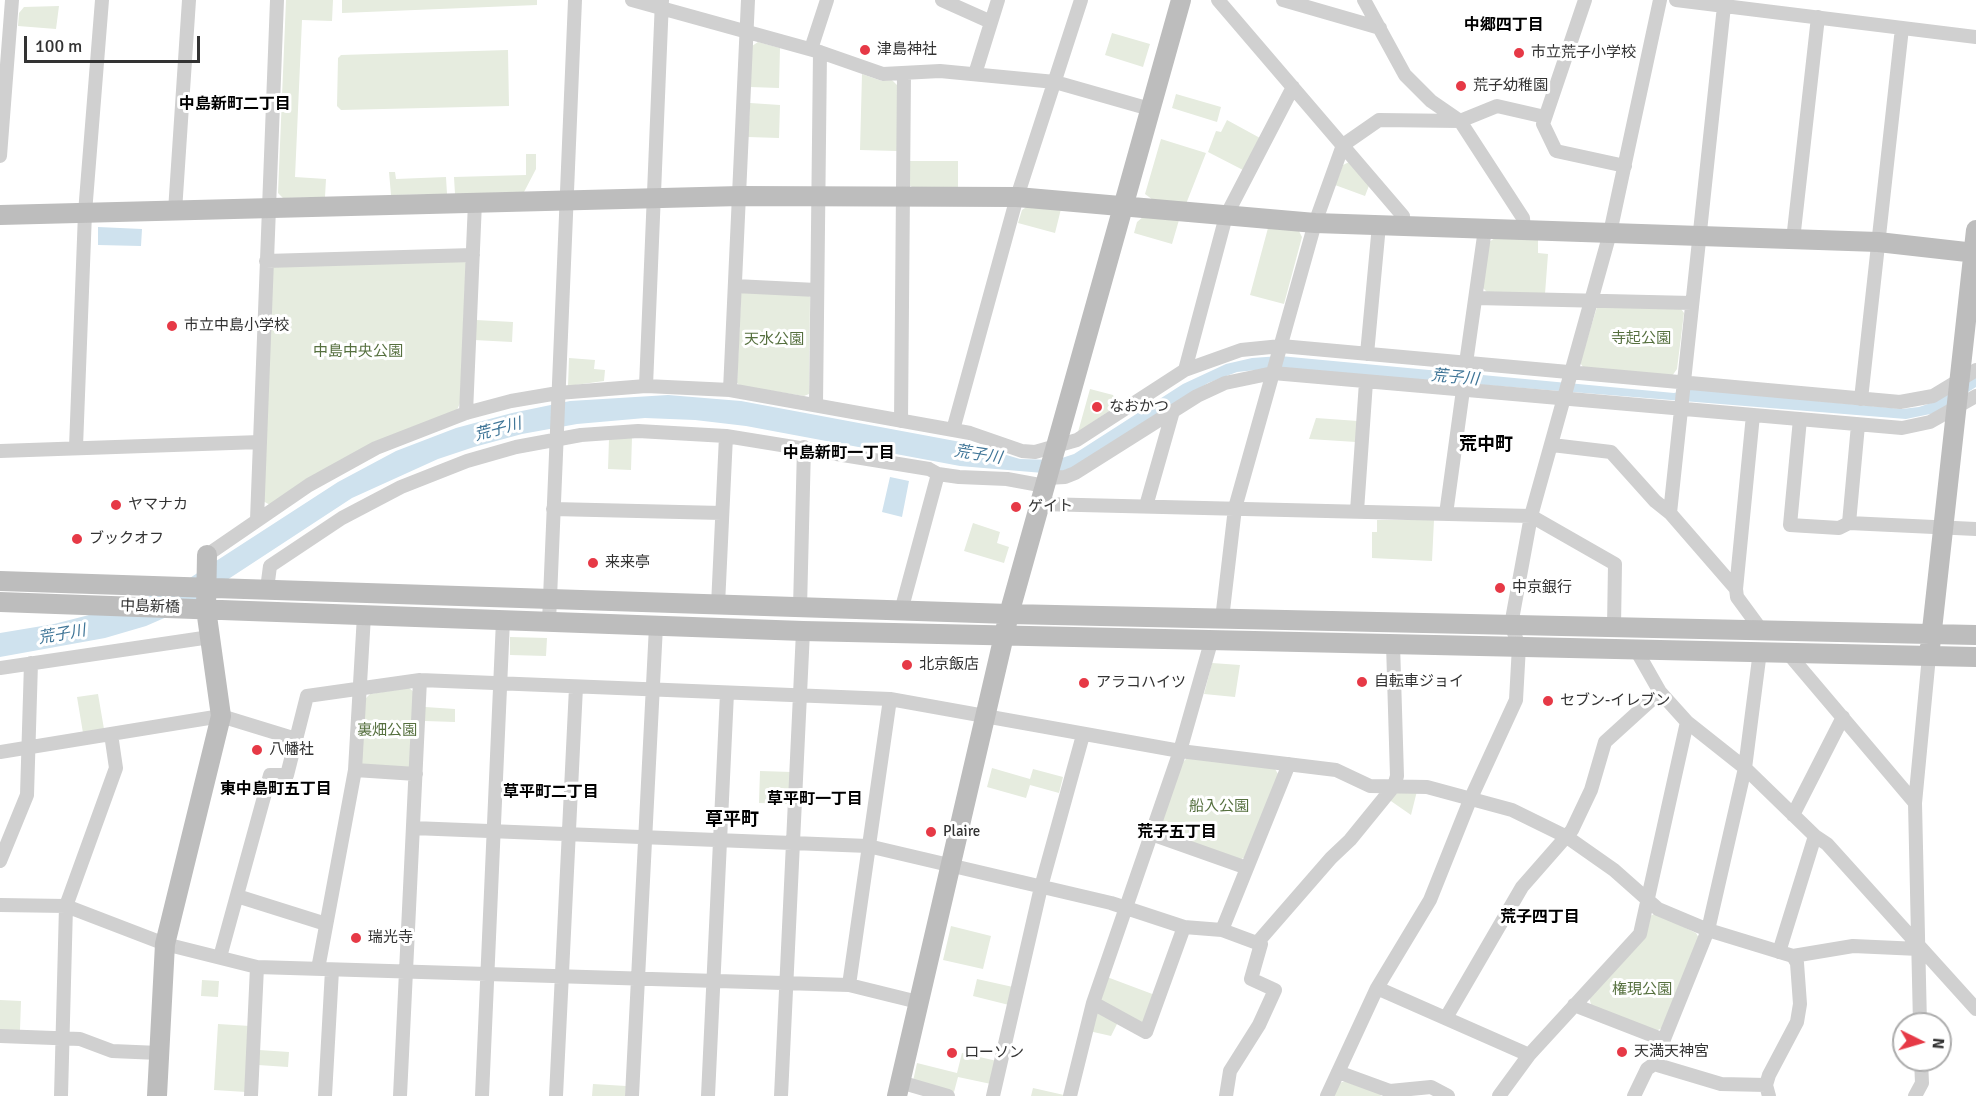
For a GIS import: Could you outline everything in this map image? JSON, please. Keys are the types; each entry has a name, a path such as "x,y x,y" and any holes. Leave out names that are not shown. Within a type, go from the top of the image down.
{"street":[{"path":"0,156 12,0"},
{"path":"76,447 86,213 102,0"},
{"path":"175,211 189,0"},
{"path":"257,520 277,0"},
{"path":"549,622 575,0"},
{"path":"632,0 662,4 883,74 940,71 1055,82 1150,109"},
{"path":"730,390 748,0"},
{"path":"816,404 815,51 827,0"},
{"path":"942,0 991,22"},
{"path":"975,74 998,0"},
{"path":"953,430 1017,197 1081,0"},
{"path":"948,1096 899,1089 1009,614 1181,0"},
{"path":"1218,0 1403,216 1403,226"},
{"path":"1283,0 1380,28"},
{"path":"1364,0 1405,75 1431,101 1460,121 1523,218 1524,230"},
{"path":"1585,0 1544,124 1556,151 1625,166"},
{"path":"1327,1096 1377,988 1430,900 1470,800 1516,700 1519,646 1511,625 1531,516 1610,233 1660,0"},
{"path":"1676,0 1976,37"},
{"path":"646,387 662,4"},
{"path":"1670,513 1724,6"},
{"path":"1793,240 1818,17"},
{"path":"1861,399 1902,28"},
{"path":"901,421 904,73"},
{"path":"1185,370 1226,216 1293,87"},
{"path":"1222,619 1235,508 1315,223 1343,145 1379,120 1460,121 1497,106 1545,117"},
{"path":"0,216 740,196 1017,197 1315,223 1878,242 1975,253"},
{"path":"466,413 475,202"},
{"path":"1367,354 1379,225"},
{"path":"1466,363 1485,229"},
{"path":"1920,1012 1915,803 1957,406 1965,377 1976,230"},
{"path":"266,261 473,255"},
{"path":"735,285 816,290"},
{"path":"1476,298 1692,303"},
{"path":"157,1096 165,944 221,716 205,599 207,558 257,520 309,485 376,448 466,413 511,401 646,387 730,390 953,430 1022,452 1054,452 1077,440 1185,370 1241,350 1280,349 1367,354 1571,376 1911,401 1933,396 1965,377"},
{"path":"1044,489 1075,473 1173,411 1225,383 1274,372 1902,428 1920,426 1976,396"},
{"path":"1357,512 1366,381"},
{"path":"1446,514 1463,390"},
{"path":"1146,506 1173,411"},
{"path":"1753,415 1736,589 1737,597 1762,631"},
{"path":"1800,419 1790,525 1839,528 1849,524 1976,529"},
{"path":"1849,524 1858,424"},
{"path":"267,589 270,566 342,518 401,486 477,458 556,437 638,432 726,436 804,447 929,469 938,474 1007,479 1044,489 1146,506 1531,516 1615,564 1614,627"},
{"path":"718,605 726,436"},
{"path":"0,451 260,442"},
{"path":"1552,445 1611,452 1654,501 1670,513 1736,589"},
{"path":"800,608 804,447"},
{"path":"901,611 938,474"},
{"path":"553,508 722,513"},
{"name":"中島新橋","path":"0,581 163,586 205,599"},
{"path":"205,599 267,589 1009,614 1976,635"},
{"path":"205,599 364,615 803,631 1211,642 1635,648 1976,657"},
{"name":"中島新橋","path":"0,602 112,606 205,599"},
{"path":"326,1096 326,924 354,770 364,615"},
{"path":"482,1096 503,620"},
{"path":"632,1096 656,626"},
{"path":"781,1096 803,631"},
{"path":"0,668 210,637"},
{"path":"1070,1096 1093,1003 1180,751 1211,642"},
{"path":"1257,943 1331,858 1350,840 1394,786 1398,776 1398,752 1394,732 1393,644"},
{"path":"1635,648 1660,692 1687,722 1745,768 1815,836 1827,844 1976,1009"},
{"path":"1634,1096 1647,1069 1654,1064 1708,930 1745,768 1760,651"},
{"path":"1787,652 1915,803"},
{"path":"0,861 27,795 31,663"},
{"path":"400,1096 420,680"},
{"path":"220,957 270,775 287,775 307,696 420,680 890,699 984,718 1180,751 1336,770 1370,786 1427,786 1512,810 1567,837 1614,870 1647,902 1708,930 1793,956 1854,946 1919,947"},
{"path":"556,1096 576,687"},
{"path":"1447,1016 1522,886 1567,837 1591,790 1605,742 1660,692"},
{"path":"708,1096 727,693"},
{"path":"849,985 890,699"},
{"path":"0,752 221,716 296,738"},
{"path":"1793,815 1843,717"},
{"path":"1504,1095 1528,1055 1640,934 1687,722"},
{"path":"61,1096 66,906 116,768 111,734"},
{"path":"993,1096 1041,887 1083,735"},
{"path":"1222,930 1289,764"},
{"path":"354,770 416,774"},
{"path":"413,828 868,846 1127,908 1184,927 1222,930 1261,944 1251,979 1275,990 1259,1025 1230,1071 1226,1096"},
{"path":"1151,834 1247,868"},
{"path":"1779,952 1815,836"},
{"path":"237,896 326,924"},
{"path":"0,905 66,906 165,944 257,967 849,985 918,1002"},
{"path":"1093,1003 1146,1032 1184,927"},
{"path":"1654,1064 1721,1084 1767,1090 1797,1022 1800,1004 1797,963 1793,956"},
{"path":"251,1096 257,967"},
{"path":"1377,988 1447,1016 1528,1055"},
{"path":"1575,1005 1664,1040"},
{"path":"0,1036 80,1039 112,1051 159,1053"},
{"path":"1338,1072 1389,1094 1431,1087 1448,1096"},
{"path":"1915,1096 1922,1083 1922,1072"}],"green space":[{"path":"286,0 333,0 332,21 302,20 295,177 326,179 325,197 283,198 278,193"},
{"path":"342,0 537,0 537,5 342,13"},
{"path":"59,6 56,29 18,26 19,13 24,7"},
{"path":"1112,33 1150,44 1143,67 1105,55"},
{"path":"758,42 780,48 779,88 750,87 752,46"},
{"path":"508,50 509,106 341,110 337,106 338,58 341,55"},
{"path":"862,74 882,81 892,80 897,85 897,151 860,150"},
{"path":"1176,94 1221,107 1217,122 1172,108"},
{"path":"750,103 780,105 779,138 748,137"},
{"path":"1227,120 1260,138 1243,170 1208,152 1216,131 1221,132"},
{"path":"1161,139 1206,153 1186,204 1153,200 1145,194"},
{"path":"526,154 536,154 536,169 524,192 455,194 454,177 526,175"},
{"path":"908,161 958,161 958,187 912,187 907,184"},
{"path":"1351,161 1370,183 1365,196 1335,185 1343,165"},
{"path":"389,172 395,172 396,179 446,177 447,194 391,195"},
{"path":"1028,206 1061,209 1055,233 1018,223 1022,210"},
{"path":"1143,217 1179,220 1172,244 1134,233 1137,222"},
{"path":"1268,228 1299,231 1302,237 1284,304 1250,295"},
{"path":"1495,238 1538,240 1538,253 1548,254 1545,294 1488,293 1483,288 1489,242"},
{"name":"中島中央公園","path":"462,259 466,263 460,403 457,410 375,443 270,505 263,501 271,269 275,264"},
{"name":"天水公園","path":"744,290 805,294 810,297 809,394 804,396 741,386 737,383 741,294"},
{"name":"寺起公園","path":"1679,306 1684,313 1677,369 1672,376 1584,368 1580,363 1597,307"},
{"path":"476,320 513,322 512,342 474,340"},
{"path":"569,358 595,360 594,369 605,370 604,381 568,386"},
{"path":"1090,389 1113,395 1118,405 1078,432"},
{"path":"1316,418 1358,421 1356,442 1309,439"},
{"path":"632,437 631,470 608,469 609,439"},
{"path":"1377,520 1434,520 1432,561 1372,558 1372,532 1377,532"},
{"path":"973,523 1000,532 997,543 1009,547 1004,563 964,551"},
{"path":"510,637 547,638 546,656 510,655"},
{"path":"1212,663 1240,665 1235,697 1204,694"},
{"name":"裏畑公園","path":"409,688 414,692 410,767 364,767 361,762 364,700 370,694"},
{"path":"98,694 104,729 83,733 77,697"},
{"path":"425,707 455,709 455,722 425,721"},
{"name":"船入公園","path":"1187,758 1275,769 1280,777 1248,856 1237,861 1159,830 1183,762"},
{"path":"992,768 1030,779 1033,769 1063,777 1059,793 1030,785 1026,798 987,787"},
{"path":"760,771 792,772 790,804 759,803"},
{"path":"1402,790 1417,791 1411,815 1388,799"},
{"name":"権現公園","path":"1656,913 1696,933 1699,938 1664,1027 1654,1032 1592,1008 1589,997 1650,916"},
{"path":"951,926 991,936 983,969 943,960"},
{"path":"1107,977 1155,995 1144,1027 1099,999"},
{"path":"977,979 1013,987 1009,1005 973,996"},
{"path":"202,980 219,981 218,997 201,996"},
{"path":"0,1000 21,1001 20,1030 0,1030"},
{"path":"1099,1011 1118,1022 1111,1036 1089,1031 1095,1014"},
{"path":"218,1024 250,1026 246,1092 214,1090"},
{"path":"259,1050 289,1052 288,1067 258,1065"},
{"path":"962,1053 997,1061 991,1084 958,1077 954,1092 913,1081 917,1063 957,1073"},
{"path":"1346,1081 1381,1096 1333,1096 1339,1083"},
{"path":"593,1084 626,1086 625,1096 592,1096"},
{"path":"1033,1088 1064,1095 1064,1096 1031,1096"}],"water":[{"path":"98,227 142,229 141,246 98,245"},
{"name":"荒子川","path":"1280,356 1674,393 1690,389 1902,409 1934,402 1976,375 1976,387 1935,413 1906,419 1275,368 1237,372 1208,383 1075,466 1055,474 960,466 746,426 695,420 645,418 577,424 522,434 474,447 438,459 352,498 178,612 146,626 105,638 0,657 0,633 54,624 124,606 179,585 338,482 396,451 456,428 512,413 570,401 668,395 741,401 966,443 1020,459 1056,460 1074,454 1183,384 1226,364 1252,358"},
{"path":"890,477 909,481 902,517 882,512"}],"place":[{"name":"津島神社","path":"865,50"},
{"name":"市立荒子小学校","path":"1519,53"},
{"name":"荒子幼稚園","path":"1461,86"},
{"name":"市立中島小学校","path":"172,326"},
{"name":"なおかつ","path":"1097,407"},
{"name":"ヤマナカ","path":"116,505"},
{"name":"ゲイト","path":"1016,507"},
{"name":"ブックオフ","path":"77,539"},
{"name":"来来亭","path":"593,563"},
{"name":"中京銀行","path":"1500,588"},
{"name":"北京飯店","path":"907,665"},
{"name":"自転車ジョイ","path":"1362,682"},
{"name":"アラコハイツ","path":"1084,683"},
{"name":"セブン-イレブン","path":"1548,701"},
{"name":"八幡社","path":"257,750"},
{"name":"Plaire","path":"931,832"},
{"name":"瑞光寺","path":"356,938"},
{"name":"天満天神宮","path":"1622,1052"},
{"name":"ローソン","path":"952,1053"}],"district":[{"name":"中郷四丁目","path":"1504,26"},
{"name":"中島新町二丁目","path":"235,105"},
{"name":"荒中町","path":"1486,445"},
{"name":"中島新町一丁目","path":"839,454"},
{"name":"東中島町五丁目","path":"276,790"},
{"name":"草平町二丁目","path":"551,793"},
{"name":"草平町一丁目","path":"815,800"},
{"name":"草平町","path":"732,820"},
{"name":"荒子五丁目","path":"1177,833"},
{"name":"荒子四丁目","path":"1540,918"}]}
